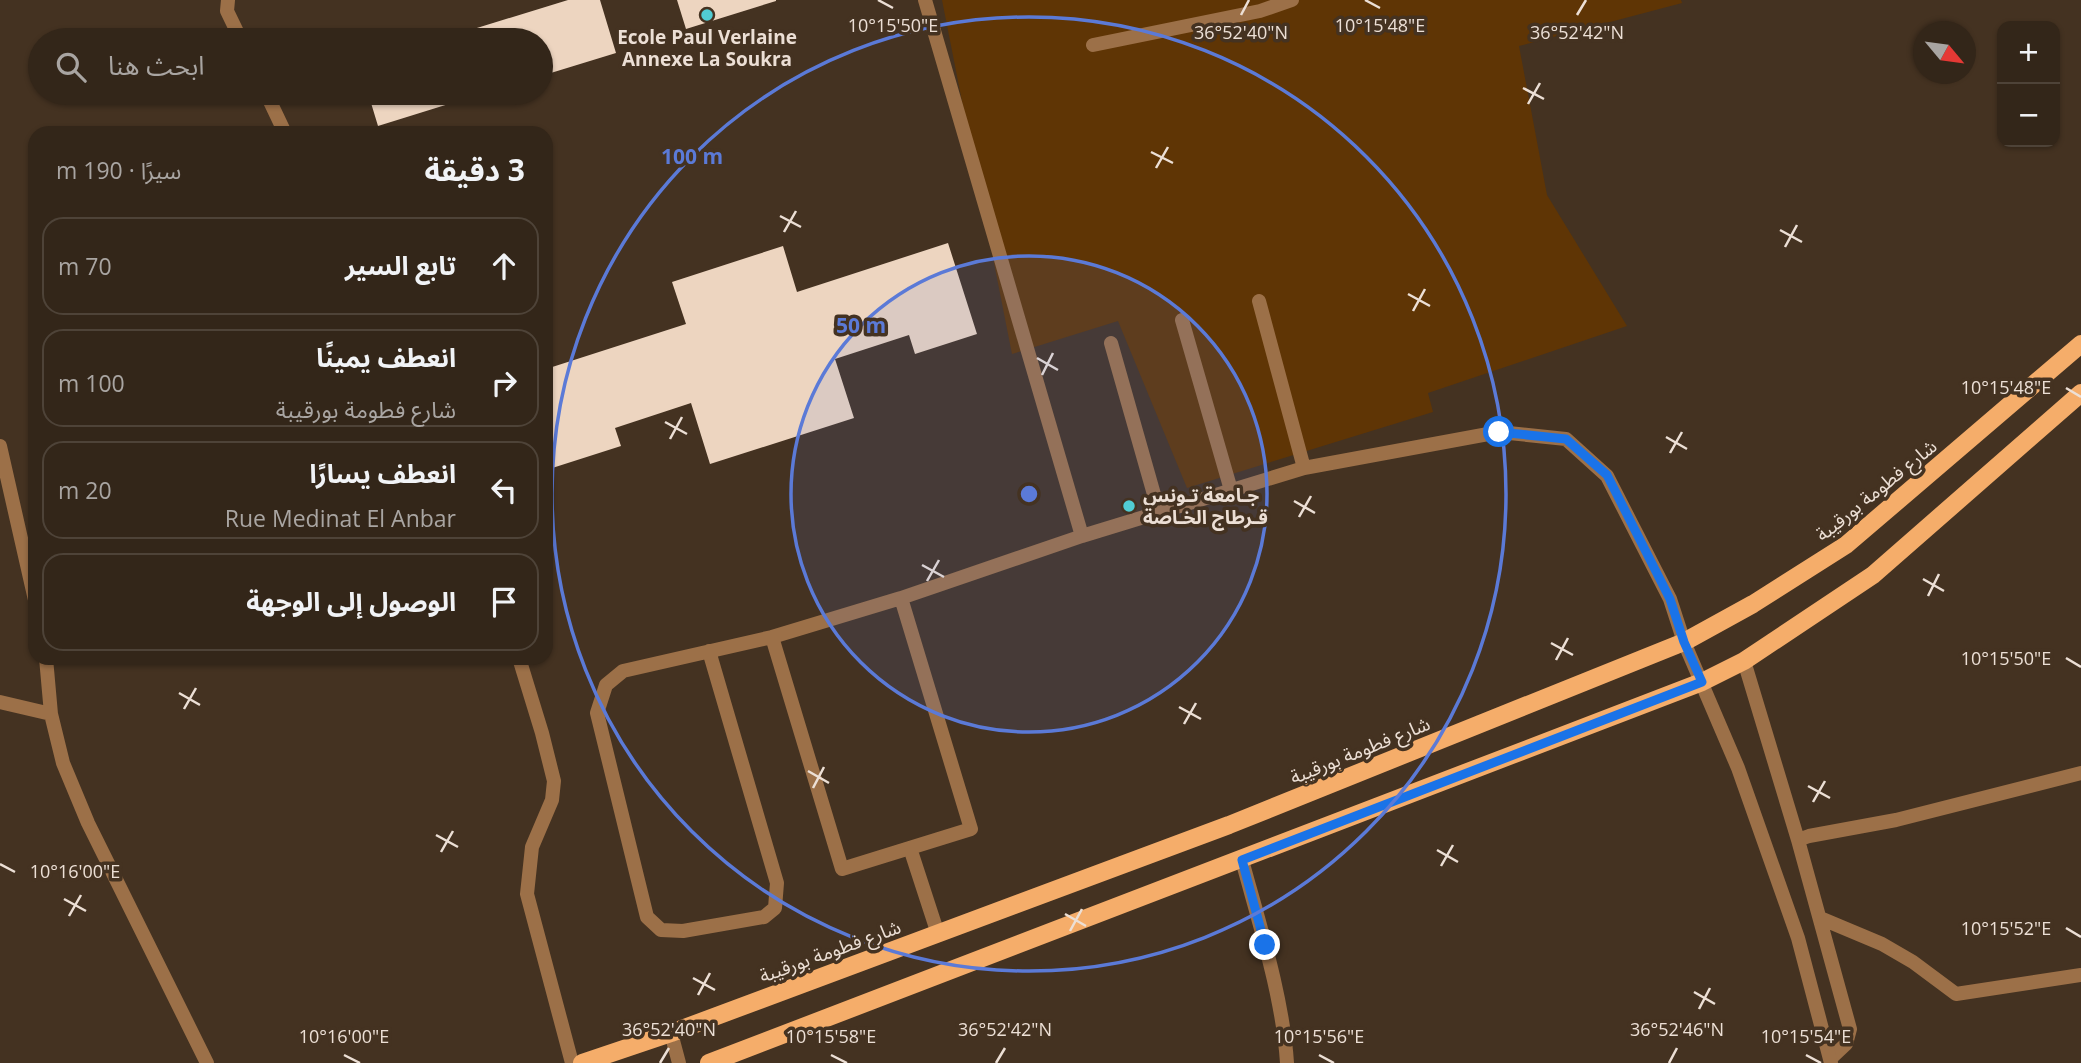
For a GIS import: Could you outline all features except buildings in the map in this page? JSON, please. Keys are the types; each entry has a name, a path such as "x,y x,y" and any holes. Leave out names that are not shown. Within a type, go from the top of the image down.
{"main road":[{"name":"شارع فطومة بورقيبة","path":"582,1063 671,1033 1229,825 1684,642 1753,604 1846,545 2081,344"},
{"path":"709,1063 1702,682 1744,661 1873,575 2081,393"}],"street":[{"path":"228,0 227,11 235,28"},
{"path":"925,0 1082,536"},
{"path":"1093,46 1259,11 1292,0"},
{"path":"272,105 282,126"},
{"path":"1259,301 1304,468"},
{"path":"1182,320 1231,490"},
{"path":"1111,343 1159,512"},
{"path":"709,652 777,883 775,908 764,917 683,931 661,930 646,918 597,713 606,685 623,671 772,637 901,598 1082,536 1304,468 1499,432 1566,439 1607,475 1670,599 1684,642 1738,768 1797,938 1831,1060"},
{"path":"0,446 28,569"},
{"path":"772,637 842,869 971,829 901,598"},
{"path":"1744,661 1798,840 1850,1029 1846,1044 1831,1060"},
{"path":"48,665 51,714 63,763 88,823 207,1063"},
{"path":"521,665 554,781 552,800 532,847 527,894 572,1063"},
{"path":"0,702 51,714"},
{"path":"1798,840 1896,820 2081,773"},
{"path":"910,848 938,933"},
{"path":"1242,860 1265,945 1286,1045 1287,1063"},
{"path":"1820,918 1882,944 1913,962 1956,995 2081,975"},
{"path":"671,1033 679,1063"}],"shaded area":[{"path":"942,0 1681,0 1682,3 1519,46 1547,195 1627,326 1428,393 1433,412 1187,488 1118,321 1012,354"}],"place":[{"name":"Ecole Paul Verlaine Annexe La Soukra","path":"707,15"},
{"name":"جـامعة تـونس قـرطاج الخـاصة","path":"1129,506"}],"route":[{"path":"1265,945 1242,860 1702,682 1684,642 1670,599 1607,475 1566,439 1499,432"}]}
